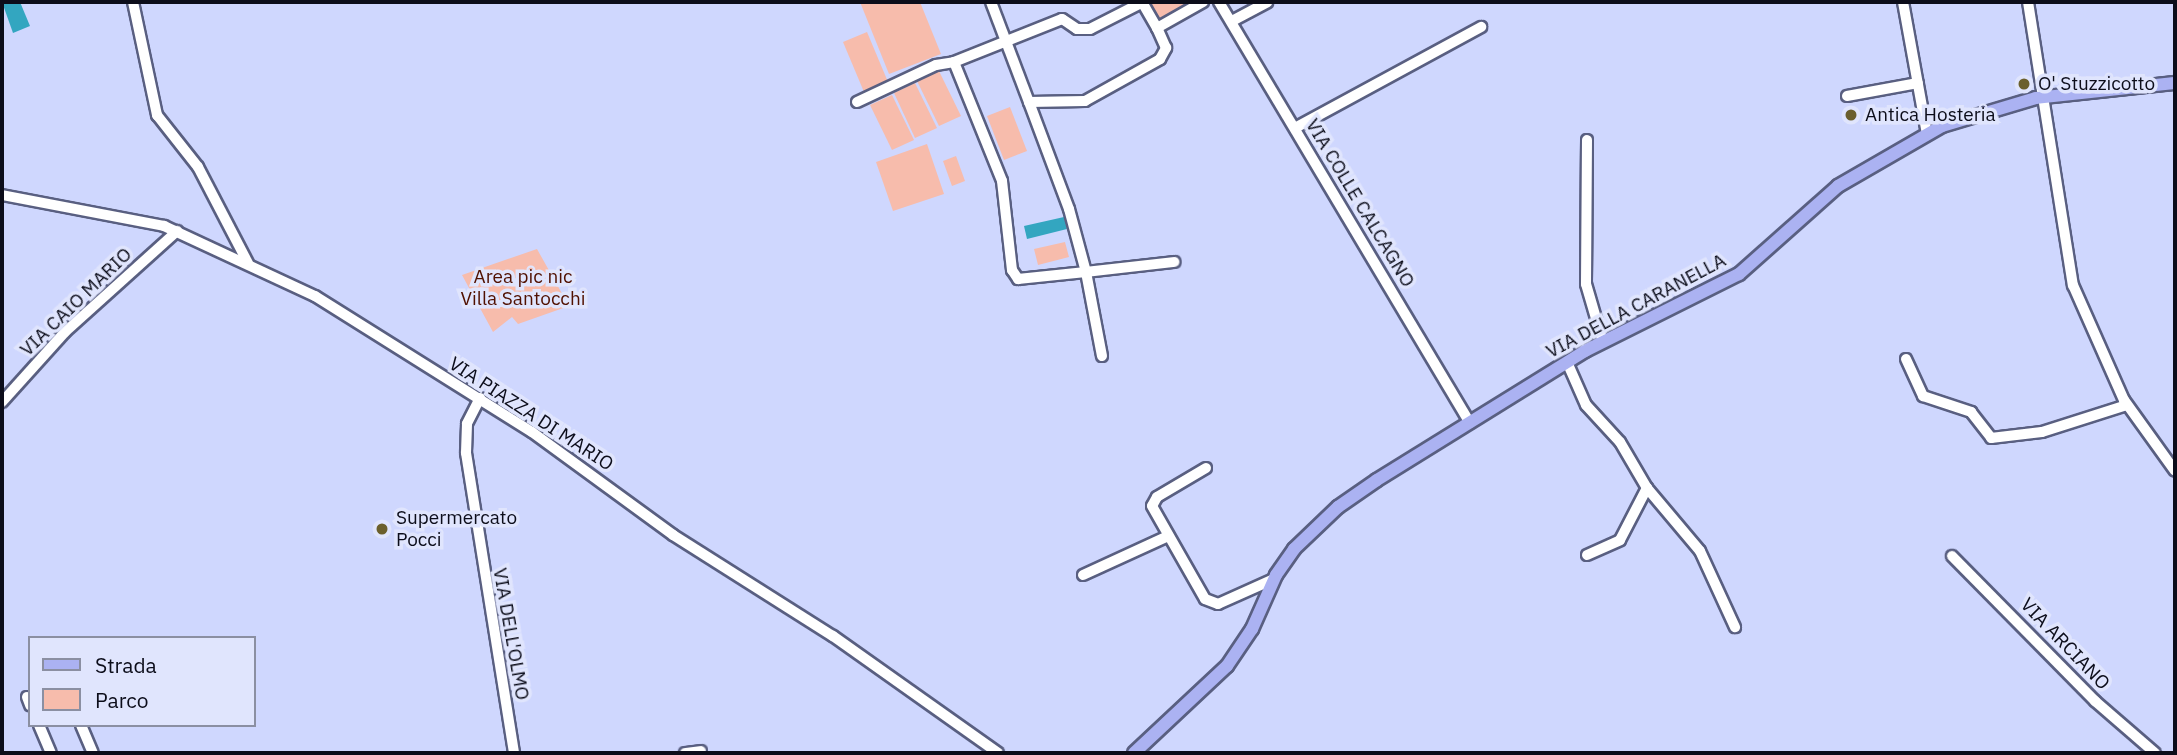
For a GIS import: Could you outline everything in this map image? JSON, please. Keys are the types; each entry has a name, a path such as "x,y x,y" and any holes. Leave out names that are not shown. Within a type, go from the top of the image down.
{"main road":[{"name":"VIA DELLA CARANELLA","path":"1134,753 1227,666 1256,622 1275,579 1294,549 1338,507 1567,362 1743,271 1832,190 1927,134 1974,114 2043,96 2175,83"}],"street":[{"path":"133,2 158,116 196,163 248,263"},
{"path":"991,2 1066,198 1086,272 1102,355"},
{"path":"857,102 936,65 954,62 1062,19 1077,29 1087,30 1143,2 1166,48 1160,59 1085,101 1029,102"},
{"path":"1157,28 1203,2"},
{"name":"VIA COLLE CALCAGNO","path":"1219,2 1470,423"},
{"path":"1232,21 1267,2"},
{"path":"1903,2 1927,134"},
{"path":"2028,2 2073,285 2127,404 2175,471"},
{"path":"1295,128 1481,27"},
{"path":"954,62 1002,181 1013,274 1023,280 1174,262"},
{"path":"1847,96 1918,83"},
{"path":"1587,140 1587,289 1603,342"},
{"name":"VIA PIAZZA DI MARIO","path":"2,195 177,231 323,301 480,398 681,540 844,643 998,753"},
{"name":"VIA CAIO MARIO","path":"2,402 65,332 177,231"},
{"path":"1906,359 1923,396 1971,412 1992,438 2040,433 2127,404"},
{"path":"1567,362 1582,400 1623,446 1647,488 1703,556 1735,627"},
{"name":"VIA DELL'OLMO","path":"480,398 467,424 467,461 514,753"},
{"path":"1206,468 1152,503 1168,536 1208,603 1219,604 1275,579"},
{"path":"1587,555 1620,540 1647,488"},
{"path":"1083,575 1168,536"},
{"name":"VIA ARCIANO","path":"1952,556 2095,701 2155,753"},
{"path":"39,727 51,753"},
{"path":"82,727 93,753"},
{"path":"685,753 701,751"}],"green space":[{"path":"860,2 920,2 941,54 889,74"},
{"path":"1198,2 1157,25 1145,4"},
{"path":"867,32 888,82 864,92 843,42"},
{"path":"939,71 961,116 939,126 917,81"},
{"path":"915,83 937,128 915,138 894,93"},
{"path":"892,95 914,140 892,150 870,105"},
{"path":"1010,107 1027,151 1004,160 987,116"},
{"path":"927,144 944,194 893,211 876,162"},
{"path":"956,156 965,181 952,186 943,161"},
{"path":"1065,242 1069,257 1038,265 1034,249"},
{"name":"Area pic nic Villa Santocchi","path":"537,249 569,306 518,324 512,317 493,332 462,275"}],"water":[{"path":"2,2 20,2 30,26 13,33"},
{"path":"1064,217 1067,229 1027,239 1024,226"}],"place":[{"name":"O' Stuzzicotto","path":"2024,84"},
{"name":"Antica Hosteria","path":"1851,115"},
{"name":"Supermercato Pocci","path":"382,529"}]}
